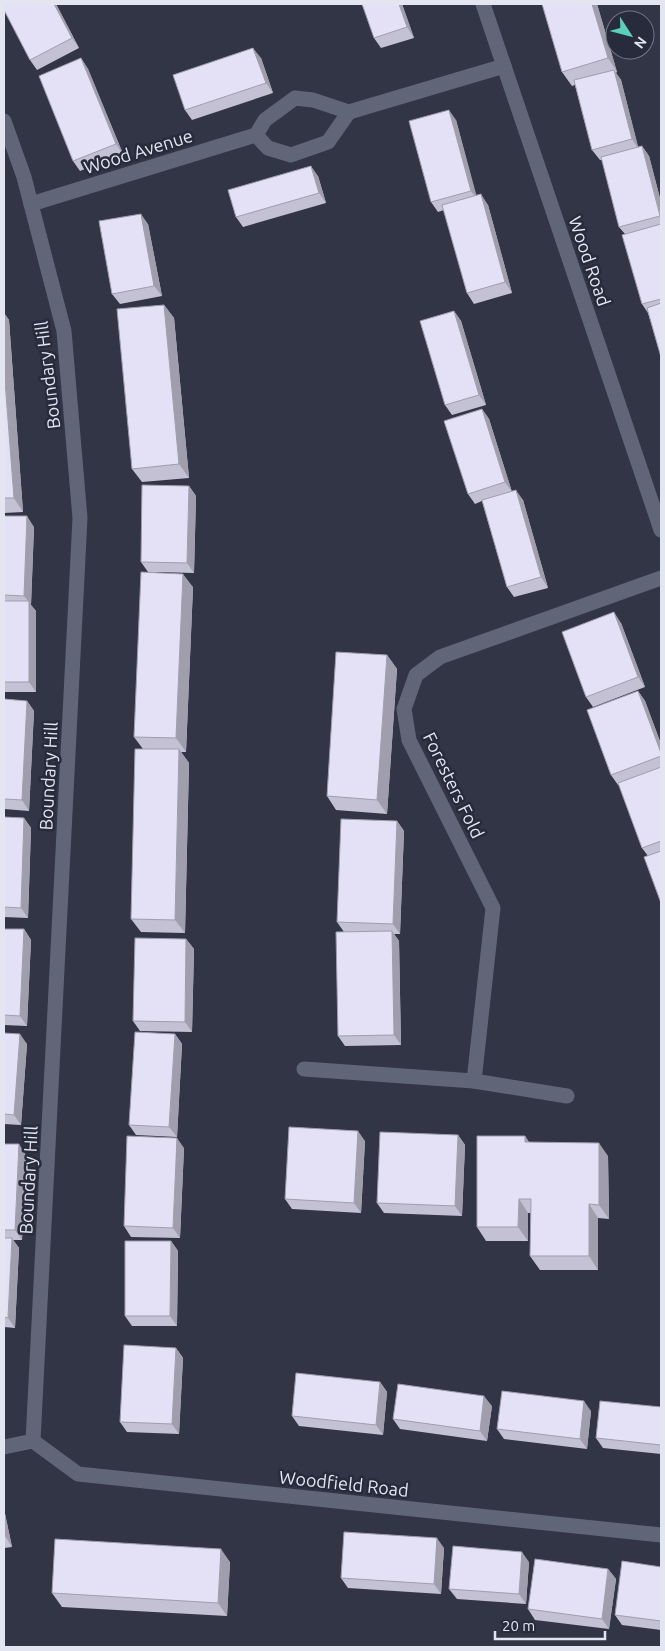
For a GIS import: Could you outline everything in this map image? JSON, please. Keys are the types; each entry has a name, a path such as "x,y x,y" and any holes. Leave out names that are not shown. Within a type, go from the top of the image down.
{"street":[{"name":"Wood Road","path":"483,4 661,530"},
{"path":"349,112 328,142 291,155 268,148 256,135 265,120 295,98 313,100 349,112 504,66"},
{"name":"Boundary Hill","path":"4,121 24,177 64,331 80,518 33,1441"},
{"name":"Wood Avenue","path":"31,204 256,135"},
{"name":"Foresters Fold","path":"474,1081 493,908 409,740 404,709 416,675 440,657 661,578"},
{"path":"304,1070 474,1081 567,1096"},
{"path":"4,1447 33,1441"},
{"name":"Woodfield Road","path":"33,1441 78,1474 661,1535"}],"building":[{"path":"4,4 54,4 72,38 30,60 4,10"},
{"path":"362,4 399,4 407,27 374,38"},
{"path":"542,4 592,4 605,48 605,59 562,72"},
{"path":"253,48 266,83 185,110 173,75"},
{"path":"81,58 116,144 73,161 39,76"},
{"path":"614,70 632,139 592,150 574,80"},
{"path":"449,110 471,191 431,202 409,121"},
{"path":"642,146 660,216 619,227 601,157"},
{"path":"311,166 319,193 236,217 228,190"},
{"path":"481,194 505,282 467,293 442,205"},
{"path":"141,214 154,286 112,294 99,221"},
{"path":"661,224 661,299 642,304 622,235"},
{"path":"661,303 661,357 647,308"},
{"path":"164,305 179,464 132,469 117,309"},
{"path":"454,311 479,395 445,405 420,321"},
{"path":"4,368 14,498 4,498"},
{"path":"482,409 505,482 468,494 444,421"},
{"path":"142,485 189,486 187,563 141,562"},
{"path":"516,490 541,577 507,587 482,500"},
{"path":"4,516 27,516 24,596 4,595"},
{"path":"141,572 183,574 176,738 134,737"},
{"path":"4,601 29,601 29,682 4,682"},
{"path":"614,612 638,677 586,697 562,632"},
{"path":"336,652 387,655 377,800 327,796"},
{"path":"638,691 661,756 611,775 587,710"},
{"path":"4,699 27,701 22,800 4,799"},
{"path":"135,749 179,749 175,920 131,919"},
{"path":"661,767 661,841 642,848 618,783"},
{"path":"4,817 24,818 21,908 4,907"},
{"path":"341,819 397,821 393,924 337,922"},
{"path":"661,851 661,903 644,857"},
{"path":"4,929 24,929 20,1016 4,1015"},
{"path":"392,931 394,1035 338,1036 336,932"},
{"path":"135,938 186,939 185,1022 133,1021"},
{"path":"135,1032 175,1034 169,1127 129,1125"},
{"path":"4,1033 20,1034 14,1115 4,1114"},
{"path":"289,1127 358,1131 354,1203 285,1199"},
{"path":"380,1132 458,1135 455,1206 377,1203"},
{"path":"127,1136 177,1138 173,1228 124,1226"},
{"path":"477,1136 525,1136 525,1142 599,1143 599,1205 589,1204 589,1256 530,1256 531,1199 519,1199 518,1227 477,1227"},
{"path":"4,1144 19,1144 15,1230 4,1230"},
{"path":"4,1238 12,1238 8,1318 4,1317"},
{"path":"125,1241 171,1241 170,1316 125,1316"},
{"path":"124,1345 176,1348 172,1424 120,1422"},
{"path":"296,1373 380,1382 376,1425 292,1416"},
{"path":"398,1384 484,1396 480,1431 393,1419"},
{"path":"502,1391 584,1401 580,1439 497,1429"},
{"path":"600,1401 661,1407 661,1445 596,1438"},
{"path":"344,1532 437,1538 434,1584 341,1578"},
{"path":"55,1539 221,1549 218,1603 52,1593"},
{"path":"453,1546 522,1552 519,1594 449,1589"},
{"path":"535,1559 608,1569 602,1619 528,1609"},
{"path":"622,1561 661,1567 661,1621 615,1615"}]}
